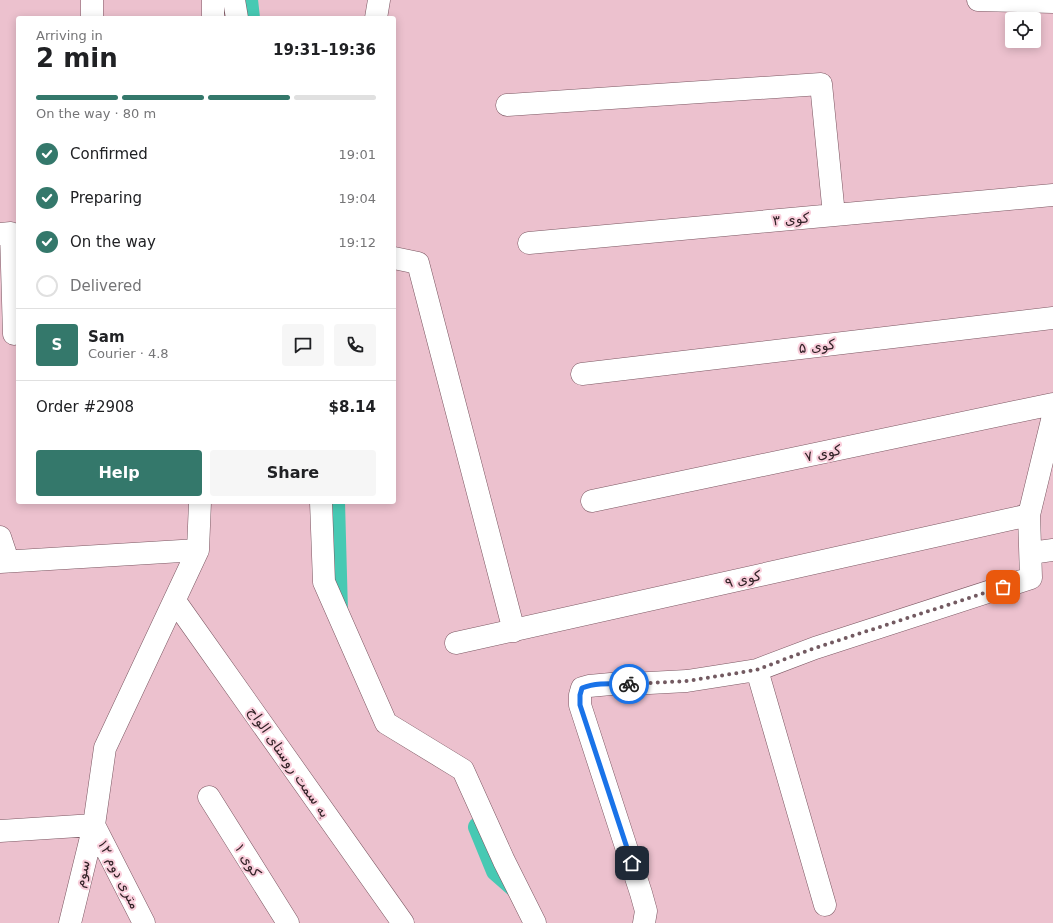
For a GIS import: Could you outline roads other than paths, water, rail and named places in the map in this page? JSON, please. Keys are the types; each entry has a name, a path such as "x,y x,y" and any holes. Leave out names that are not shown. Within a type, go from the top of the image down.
{"street":[{"path":"92,0 92,16"},
{"path":"213,0 213,16"},
{"path":"234,0 237,16"},
{"path":"376,16 378,0"},
{"path":"978,0 1053,2"},
{"path":"507,105 821,84 834,215"},
{"name":"کوی ۳","path":"529,242 1053,195"},
{"path":"0,234 11,233 11,332"},
{"path":"396,258 418,263 514,631"},
{"name":"کوی ۵","path":"582,374 1053,318"},
{"name":"کوی ۷","path":"592,501 1053,404"},
{"path":"644,923 646,911 641,893 580,705 582,688 611,684 687,681 756,670 815,648 1032,578 1029,515 1053,416"},
{"path":"0,537 4,562 198,550 200,504"},
{"path":"321,504 324,582 386,723 463,770 504,861 536,923"},
{"name":"کوی ۹","path":"456,643 1029,515"},
{"name":"سوم","path":"70,923 94,824 105,748 198,550"},
{"path":"1031,553 1053,550"},
{"name":"به سمت روستای الواج","path":"175,601 403,923"},
{"path":"756,670 826,905"},
{"name":"کوی ۱","path":"209,797 288,923"},
{"path":"0,831 94,824"},
{"name":"۱۲ متری دوم","path":"94,824 144,923"}],"waterway":[{"path":"248,0 250,16"},
{"path":"335,504 338,612"},
{"path":"478,827 496,871 519,891"}]}
